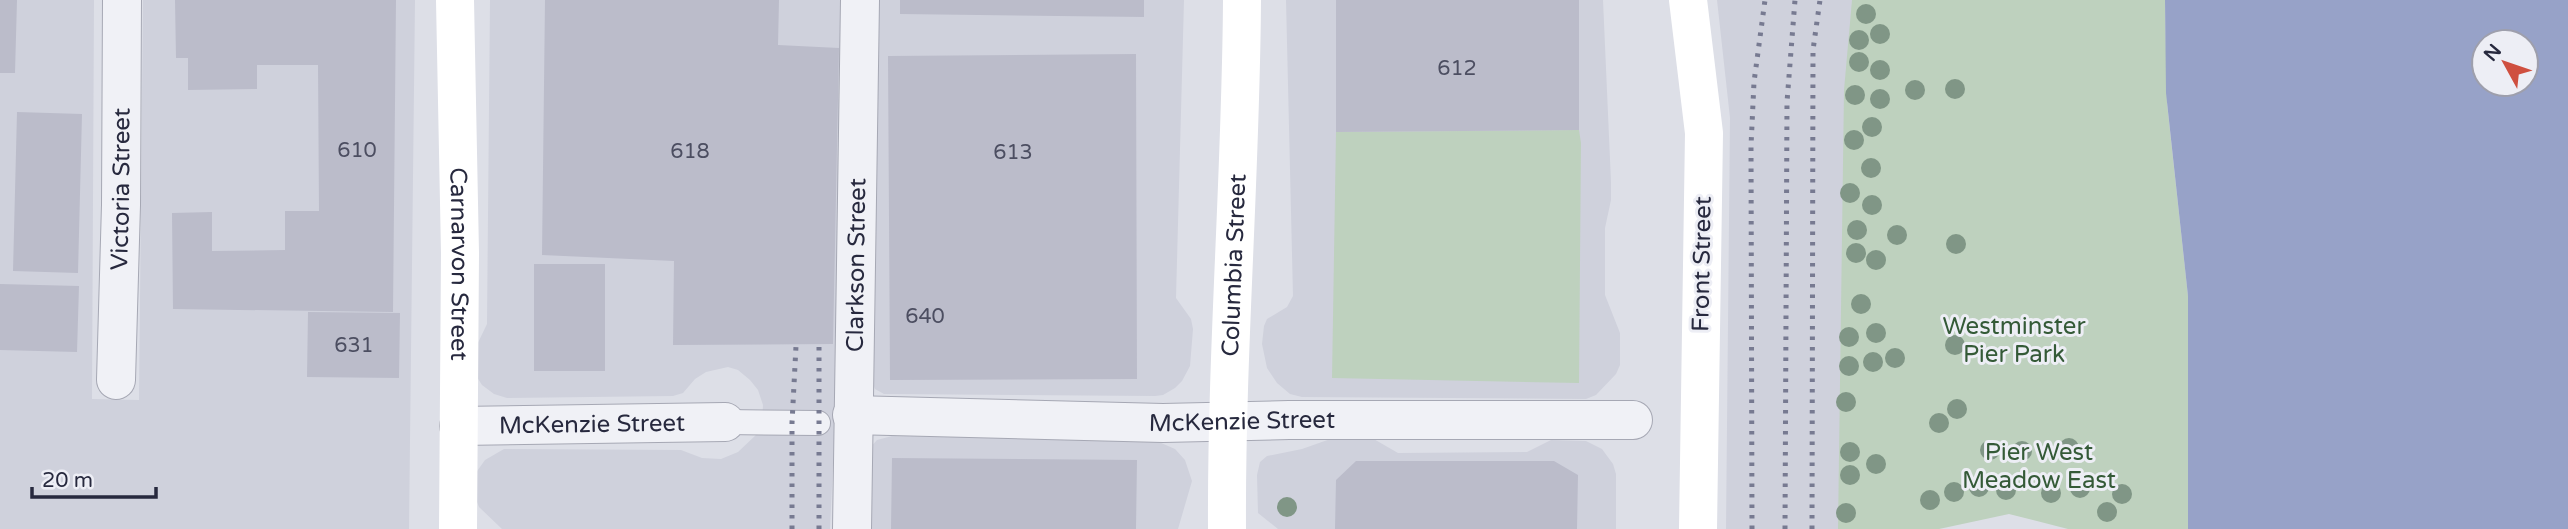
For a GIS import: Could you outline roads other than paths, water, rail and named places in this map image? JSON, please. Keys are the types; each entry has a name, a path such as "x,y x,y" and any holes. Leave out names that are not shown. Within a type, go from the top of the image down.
{"street":[{"name":"Victoria Street","path":"116,380 121,205 122,0"},
{"name":"Carnarvon Street","path":"455,0 460,253 458,529"},
{"name":"Clarkson Street","path":"852,529 835,419 860,0"},
{"name":"Columbia Street","path":"1227,529 1228,421 1242,96 1242,0"},
{"name":"Front Street","path":"1688,0 1704,133 1698,529"},
{"name":"McKenzie Street","path":"835,419 1163,423 1633,420"},
{"name":"McKenzie Street","path":"459,426 725,422"}],"lane":[{"path":"725,422 835,419"}],"water":[{"path":"2165,0 2568,0 2568,529 2188,529 2188,296 2166,93"}],"railway":[{"path":"1752,529 1751,146 1754,82 1765,0"},
{"path":"1785,529 1787,102 1795,0"},
{"path":"1812,529 1813,50 1820,0"},
{"path":"792,529 792,423 796,346"},
{"path":"819,347 819,529"}],"park label":[{"name":"Westminster Pier Park","path":"2014,340"},
{"name":"Pier West Meadow East","path":"2039,466"}]}
